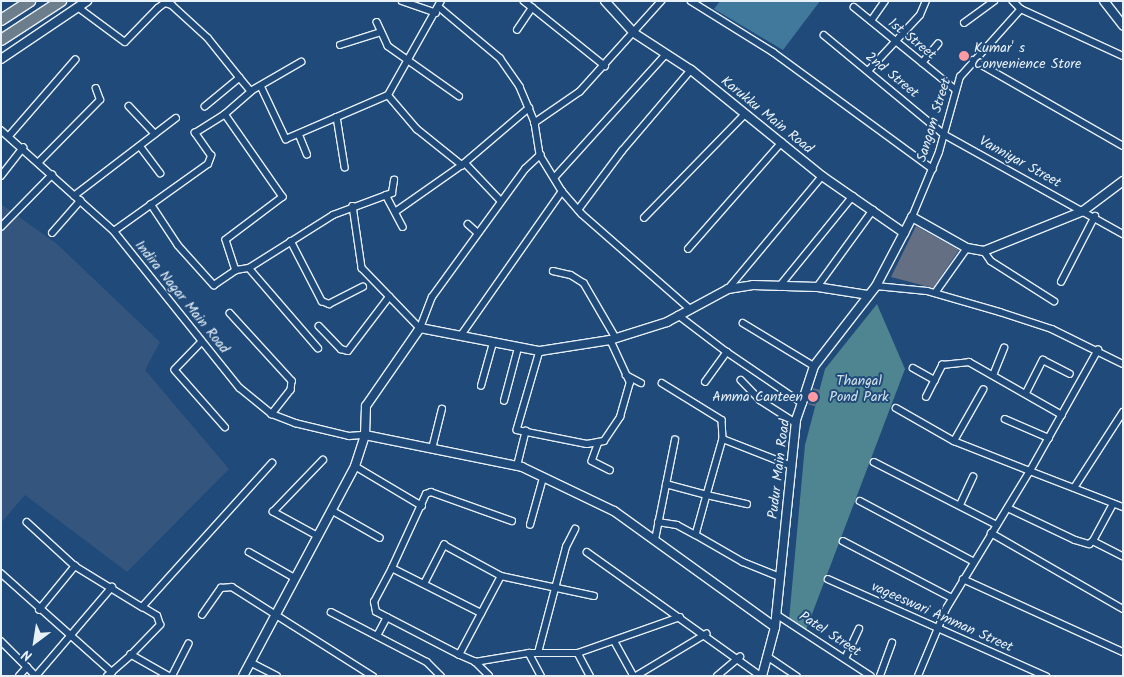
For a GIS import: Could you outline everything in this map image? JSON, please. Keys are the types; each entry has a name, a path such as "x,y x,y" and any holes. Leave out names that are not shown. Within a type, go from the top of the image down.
{"highway":[{"path":"1,20 30,1"},
{"path":"1,40 61,1"}],"street":[{"path":"1,59 87,1"},
{"path":"402,1 439,7 500,58 513,74 529,108 535,123 540,155 562,190 578,210 690,309"},
{"path":"524,1 605,66"},
{"name":"Karukku Main Road","path":"605,1 634,32 691,70 822,176 904,233"},
{"path":"535,123 580,92 662,1"},
{"path":"691,1 773,52 933,169"},
{"path":"871,21 885,1"},
{"path":"868,71 920,15 926,1"},
{"path":"964,23 994,1"},
{"path":"1013,1 1021,9 1123,56"},
{"path":"1104,1 1122,21"},
{"path":"79,8 125,42 158,8 165,3 172,5 208,38 251,91"},
{"path":"261,86 286,139 388,95 439,7"},
{"name":"1st Street","path":"854,7 955,89"},
{"path":"518,30 532,8"},
{"name":"Sangam Street","path":"912,216 933,169 945,135 955,89 973,60 1021,9"},
{"path":"377,22 388,46 409,58 459,96"},
{"path":"340,45 381,32"},
{"name":"2nd Street","path":"824,36 945,135"},
{"path":"922,63 938,44"},
{"path":"554,178 666,54"},
{"path":"9,136 75,60"},
{"path":"973,60 1123,146"},
{"path":"114,231 208,164 211,156 194,134 225,114 251,91 300,62"},
{"path":"578,210 622,151 691,70"},
{"path":"205,107 240,78"},
{"path":"39,162 100,100 96,89"},
{"path":"388,95 417,129 464,164 501,201"},
{"path":"128,106 155,134"},
{"path":"395,212 464,164 529,108"},
{"path":"225,114 283,197 226,240 236,270"},
{"path":"644,218 745,114"},
{"path":"337,117 345,167"},
{"path":"74,196 176,118"},
{"name":"Indira Nagar Main Road","path":"1,130 114,231 201,343 240,388 272,414 349,436 365,435"},
{"path":"298,134 307,154"},
{"name":"Vanniyar Street","path":"945,135 1095,216 1123,234"},
{"path":"688,249 782,142"},
{"path":"140,146 160,173"},
{"path":"1,176 23,148"},
{"path":"243,676 355,466 365,435 366,406 420,328 432,298 501,201 540,155"},
{"path":"1,227 52,175"},
{"path":"353,206 362,268 420,328 462,334 493,343 540,351 613,339 678,315 728,289 822,176"},
{"path":"151,204 210,284 236,270 249,268 291,241 353,206 395,189 394,180"},
{"path":"904,233 912,216 967,248 984,251 1083,210 1123,181"},
{"path":"462,334 562,190"},
{"path":"386,194 402,227"},
{"path":"779,287 853,196"},
{"path":"52,234 80,201"},
{"path":"817,287 873,210"},
{"path":"1061,282 1095,216"},
{"path":"468,224 478,233"},
{"name":"Pudur Main Road","path":"762,676 775,626 796,423 802,403 814,366 876,286 904,233"},
{"path":"291,241 322,301 330,304 363,287"},
{"path":"935,293 967,248"},
{"path":"984,251 991,261 1054,302"},
{"path":"249,268 318,348"},
{"path":"540,351 517,430 563,442 604,441 620,417 630,384 613,339 584,283 571,275 553,271"},
{"path":"876,286 935,293 1052,329 1098,350 1123,364"},
{"path":"728,289 817,287 868,295"},
{"path":"319,326 340,349 348,351 389,297"},
{"path":"230,313 292,381 291,390 272,414"},
{"path":"678,315 727,352 802,403"},
{"path":"743,323 814,366"},
{"path":"201,343 175,370 225,427"},
{"path":"481,386 493,343"},
{"path":"504,401 518,348"},
{"path":"994,373 1004,348"},
{"path":"918,676 936,629 952,598 1030,471 1098,350"},
{"path":"705,382 727,352"},
{"path":"1026,393 1043,360 1070,374"},
{"path":"926,397 942,365 959,362 976,363 1062,415"},
{"path":"913,368 935,380"},
{"path":"626,374 641,383"},
{"path":"741,380 760,400 796,423"},
{"path":"662,383 722,420 723,439 696,535"},
{"path":"954,441 983,390"},
{"path":"896,408 954,441 1123,507"},
{"path":"432,449 442,409"},
{"path":"1074,488 1123,412"},
{"path":"1005,419 1049,438"},
{"path":"517,466 526,431"},
{"path":"365,435 517,466 614,511 775,626"},
{"path":"723,439 792,466"},
{"path":"655,540 675,440"},
{"path":"599,442 592,461 610,470"},
{"path":"317,536 273,512 323,460"},
{"path":"874,462 997,524"},
{"path":"142,607 272,463"},
{"path":"355,466 422,506"},
{"path":"960,505 974,477"},
{"path":"530,525 543,478"},
{"path":"666,484 747,504"},
{"path":"489,676 475,662 387,617 373,606 422,506 426,494 438,493 512,521"},
{"path":"860,501 973,561"},
{"path":"1008,508 1075,540 1089,544 1094,541 1113,504"},
{"path":"332,510 380,538"},
{"path":"1,573 109,674 131,655 160,625 157,616 75,566 26,522"},
{"path":"658,522 677,525 743,562 780,577"},
{"path":"538,653 558,588 566,547 575,528"},
{"path":"991,533 1123,609"},
{"path":"843,541 952,598"},
{"path":"1094,541 1123,556"},
{"path":"426,582 444,545 501,576 594,596"},
{"path":"249,552 295,578"},
{"path":"587,552 740,657 762,676"},
{"path":"39,610 75,566"},
{"path":"392,568 426,582 481,613"},
{"path":"459,655 501,576"},
{"name":"vageeswari Amman Street","path":"828,579 936,629 1046,676"},
{"path":"963,579 1123,652"},
{"path":"202,615 227,585 276,612 373,676"},
{"path":"1,641 36,676 112,587"},
{"path":"331,612 428,662 441,676"},
{"name":"Patel Street","path":"776,614 871,676"},
{"path":"377,636 387,617"},
{"path":"475,662 529,653 578,653 615,642 680,617"},
{"path":"846,659 859,629"},
{"path":"615,642 635,676 706,634"},
{"path":"880,676 892,643"},
{"path":"172,676 188,644"},
{"path":"529,653 542,676"},
{"path":"578,653 590,676"},
{"path":"131,655 168,676"},
{"path":"767,656 797,676"},
{"path":"717,676 740,657"},
{"path":"250,662 278,676"},
{"path":"19,676 27,667"}],"shaded area":[{"path":"720,1 820,1 783,50 714,9"},
{"path":"1,204 57,244 160,342 145,370 229,469 127,572 25,495 1,523"}],"green space":[{"name":"Thangal Pond Park","path":"877,304 905,369 806,630 789,620 805,445 825,369"}],"building":[{"path":"916,226 959,250 933,288 891,277"},
{"name":"Amma Canteen","path":"813,388 820,390 815,406 808,404"}],"place":[{"name":"Kumar' s Convenience Store","path":"964,56"},
{"name":"Amma Canteen","path":"813,397"}]}
